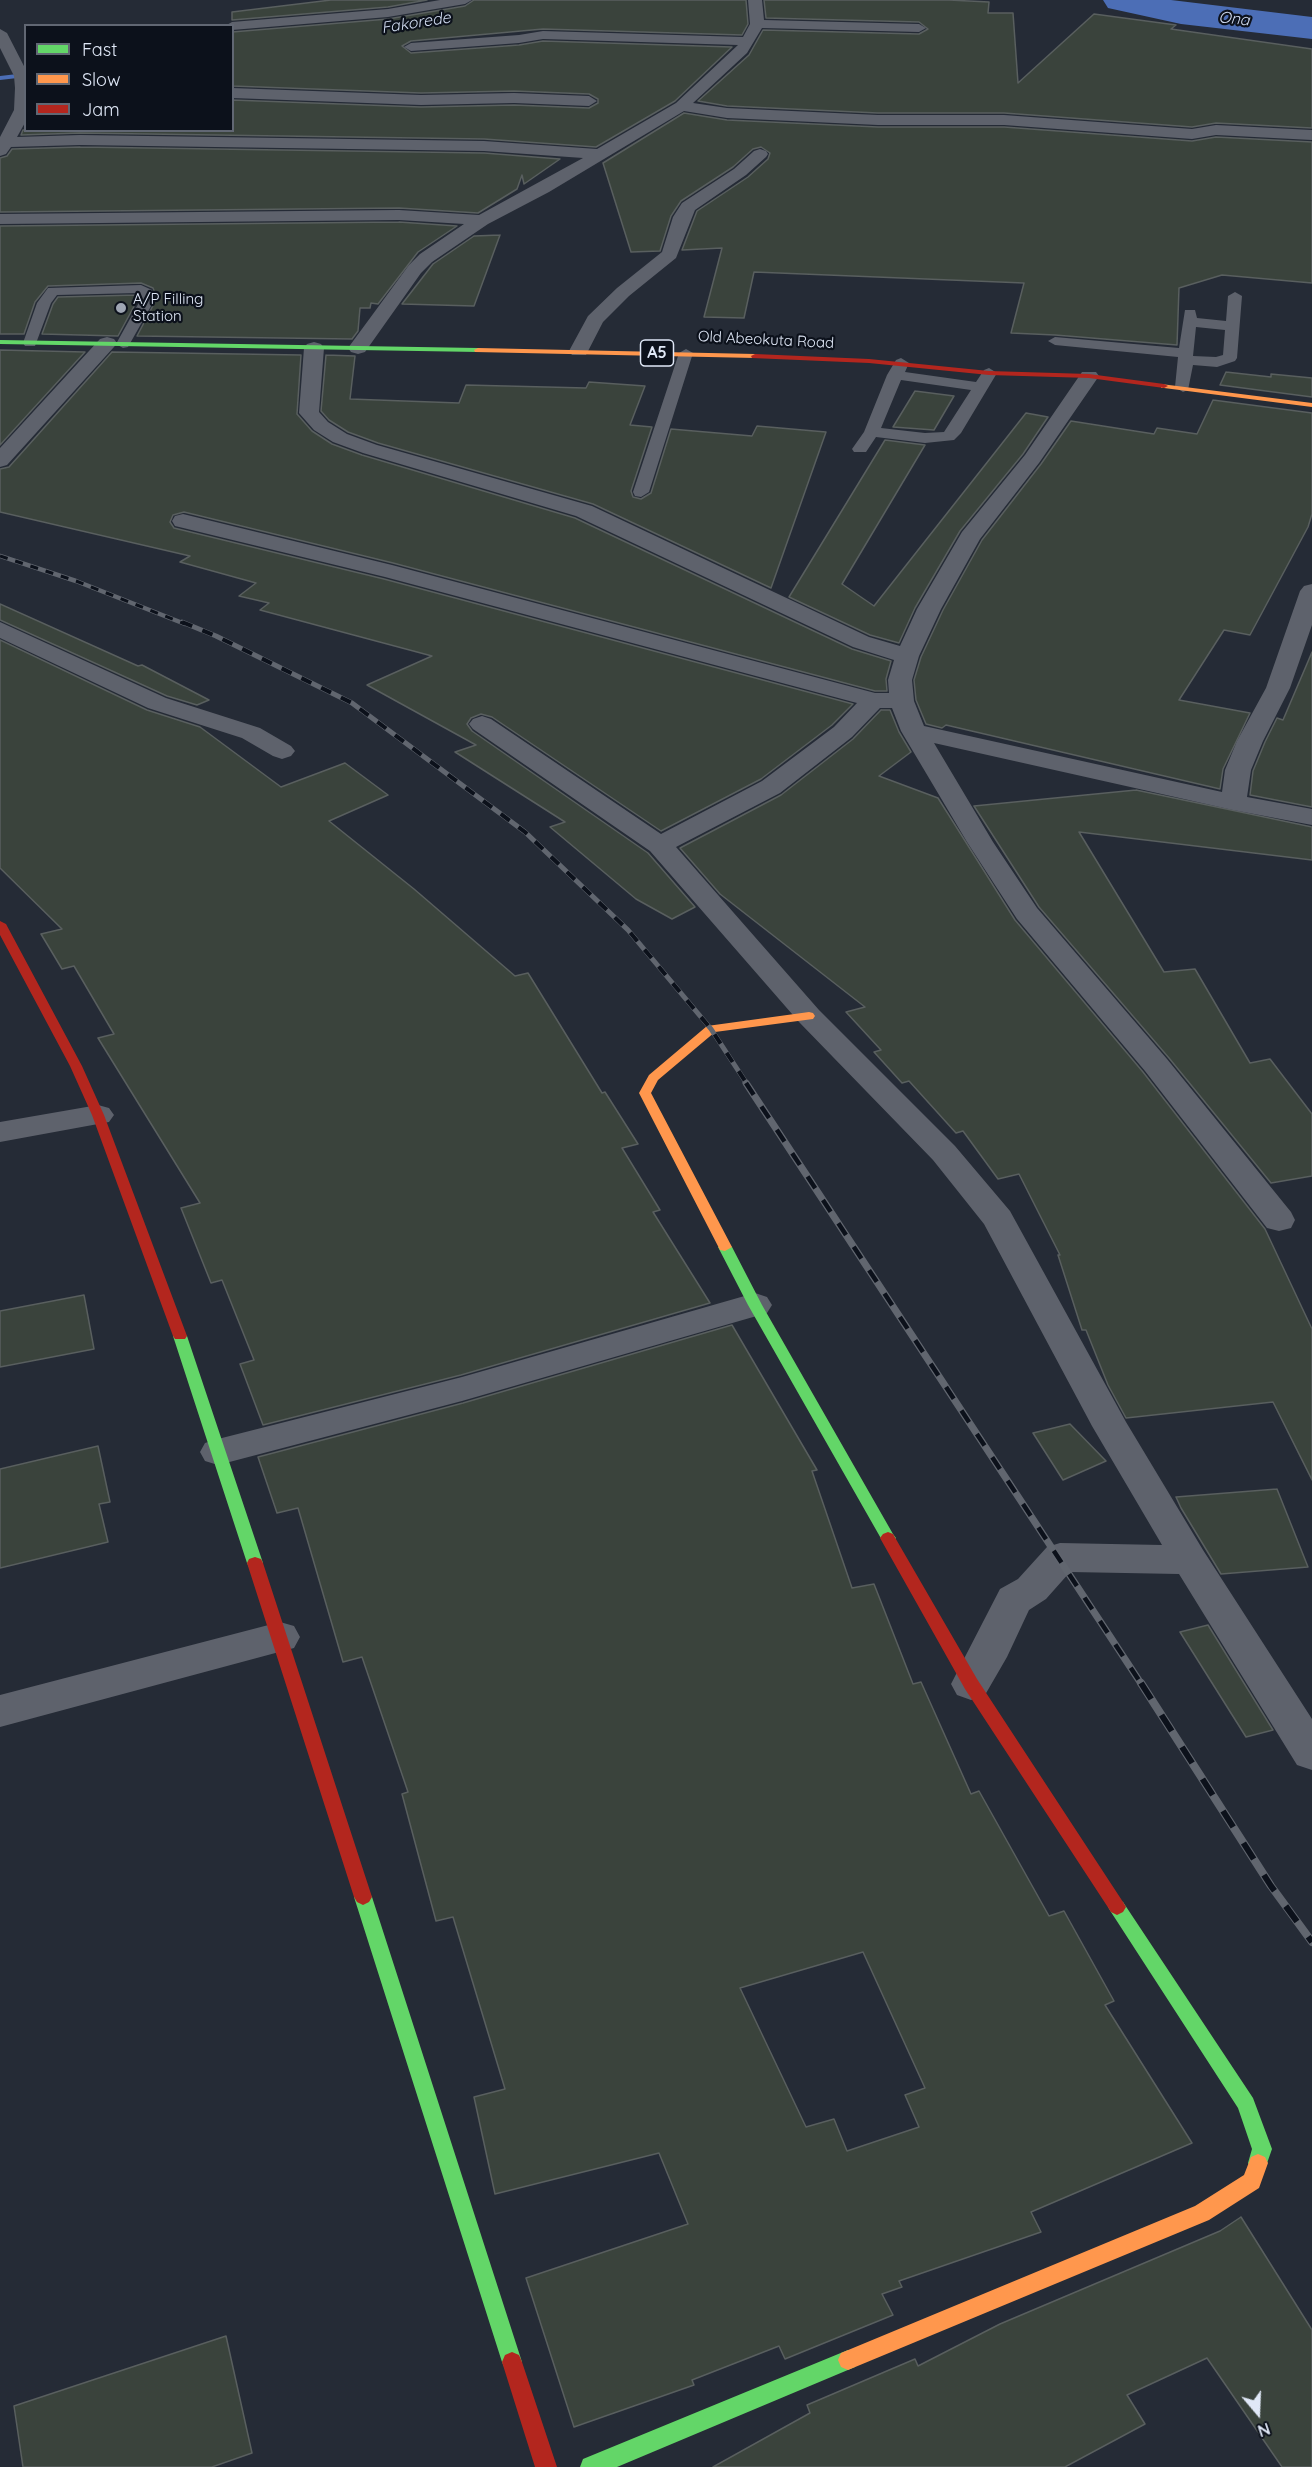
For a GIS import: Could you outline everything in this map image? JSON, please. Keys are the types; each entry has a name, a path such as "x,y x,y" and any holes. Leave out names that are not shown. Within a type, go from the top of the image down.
{"main road":[{"name":"Old Abeokuta Road","path":"0,342 686,353 898,369"},
{"path":"984,380 1089,376 1312,405"},
{"path":"0,924 76,1066 98,1115 171,1309 280,1636 546,2467"},
{"path":"591,2467 1202,2213 1252,2181 1262,2149 1246,2104 971,1683 755,1305 645,1094 653,1078 676,1061 711,1029 809,1016"}],"street":[{"path":"234,26 388,13 461,0"},
{"path":"358,348 415,269 426,258 482,220 681,106 742,50 757,24 755,0"},
{"path":"757,24 919,28"},
{"path":"0,33 21,76 24,88 22,111 3,144 484,146 601,153"},
{"path":"411,47 519,39 543,35 747,41"},
{"path":"7,47 24,45"},
{"path":"234,93 421,100 514,98 589,100"},
{"path":"681,106 728,112 878,120 1004,120 1192,134 1216,130 1312,135"},
{"path":"579,351 595,320 623,292 670,254 681,217 688,207 740,172 760,154"},
{"path":"0,219 399,214 482,220"},
{"path":"0,461 115,344"},
{"path":"314,348 309,413 321,426 340,438 370,449 584,511 861,642 908,656"},
{"path":"1089,376 1032,459 969,537 929,609 908,656 900,680 902,702 914,730 980,842 1027,913 1149,1057 1279,1220"},
{"path":"183,520 393,572 874,700 902,702"},
{"path":"1233,802 1238,770 1250,741 1278,688 1312,591"},
{"path":"0,629 157,703 251,733 282,751"},
{"path":"660,845 771,787 843,732 874,700"},
{"path":"482,724 530,754 660,845 809,1016 944,1153 998,1219 1110,1426 1312,1753"},
{"path":"914,730 1233,802 1312,817"},
{"path":"0,1132 98,1115"},
{"path":"218,1452 572,1359 755,1305"},
{"path":"971,1683 987,1657 1014,1600 1032,1589 1060,1557 1191,1560"},
{"path":"0,1711 280,1636"}],"lane":[{"path":"30,343 44,303 53,291 141,289 147,293 148,299 115,344"},
{"path":"1055,340 1217,362 1230,358 1235,296"},
{"path":"1183,387 1190,317 1233,326"},
{"path":"641,492 686,353"},
{"path":"860,449 872,432 898,369 984,380 953,433 948,437 925,438 872,432"}],"building":[{"path":"331,0 427,0 388,7 232,20 232,12"},
{"path":"474,0 746,0 748,24 742,35 543,29 411,41 402,46 411,53 519,45 543,41 732,47 675,101 596,147 484,139 80,133 21,135 23,130 24,132 234,132 234,100 421,107 514,105 589,108 598,103 598,99 589,94 514,91 421,93 234,86 234,32 388,19 465,6"},
{"path":"764,0 989,2 988,13 1013,13 1018,83 1094,14 1176,25 1171,29 1312,49 1312,128 1216,123 1192,127 1004,113 878,113 727,106 698,101 749,55 763,30 919,34 928,29 919,22 766,18"},
{"path":"684,113 727,120 878,127 1004,127 1192,141 1216,137 1312,142 1312,283 1222,275 1179,288 1177,345 1011,333 1024,283 754,272 744,318 704,317 722,248 682,250 697,211 748,177 768,159 770,153 761,147 753,149 733,167 681,201 671,216 660,251 631,252 603,163"},
{"path":"80,147 484,153 560,159 524,184 522,175 517,189 478,213 399,208 0,212 0,158 7,156 12,149"},
{"path":"399,222 457,226 418,252 378,304 371,303 370,308 360,308 358,331 352,339 137,336 157,298 153,288 141,283 48,286 35,302 24,334 0,334 0,226"},
{"path":"500,235 474,306 402,304 433,264 474,236"},
{"path":"137,295 138,299 118,336 42,334 53,304 58,297"},
{"path":"0,350 85,352 0,445"},
{"path":"112,352 301,355 297,414 312,431 332,444 575,518 852,649 891,661 886,679 887,691 875,691 393,563 184,512 173,515 170,522 174,528 384,579 853,704 832,725 761,779 661,831 492,717 481,714 471,718 467,724 472,731 648,853 695,907 672,919 636,899 550,827 565,822 455,752 476,745 367,685 432,656 260,610 269,603 239,596 256,583 180,562 190,556 0,512 0,469 9,467"},
{"path":"326,355 355,356 350,399 459,403 466,385 586,388 589,382 645,386 630,425 652,427 631,491 633,497 641,499 651,493 671,429 752,436 757,426 826,432 771,588 593,504 378,443 348,432 329,420 321,411"},
{"path":"1226,372 1271,377 1271,374 1312,378 1312,397 1220,385"},
{"path":"915,391 954,396 934,430 893,427"},
{"path":"1213,400 1312,413 1312,514 1308,527 1250,635 1224,630 1179,700 1250,713 1223,769 1220,789 946,725 942,728 926,724 916,700 914,680 921,657 943,610 982,540 1071,421 1154,434 1157,428 1197,434"},
{"path":"1026,413 1048,417 1023,454 960,531 915,608 899,643 870,635 789,597 885,440 925,445 842,584 874,606"},
{"path":"0,604 138,666 142,665 209,700 197,705 167,696 0,620"},
{"path":"0,640 147,710 200,727 281,787 345,763 388,795 329,821 414,889 515,976 528,973 602,1093 605,1092 638,1144 622,1148 660,1210 653,1212 710,1303 461,1375 263,1425 240,1364 254,1360 222,1280 211,1283 181,1208 200,1203 98,1038 114,1034 74,966 62,969 41,934 62,929 0,868"},
{"path":"1312,652 1312,807 1250,795 1253,771 1265,742 1277,718 1283,720"},
{"path":"881,710 890,710 911,752 879,776 938,798 1015,920 1143,1072 1265,1229 1312,1329 1312,1480 1273,1402 1126,1418 1108,1385 1086,1330 1082,1330 1058,1255 1060,1255 1019,1174 998,1179 963,1131 956,1133 909,1081 902,1083 874,1052 881,1050 846,1012 865,1007 720,894 680,848 781,795 853,739"},
{"path":"1136,790 1312,827 1312,860 1079,832 1164,972 1195,969 1250,1063 1270,1059 1312,1114 1312,1176 1271,1183 1169,1058 1039,907 974,806"},
{"path":"84,1295 94,1349 0,1367 0,1311"},
{"path":"732,1325 817,1470 812,1471 852,1588 874,1584 913,1684 921,1682 971,1794 979,1791 1049,1916 1064,1911 1114,2001 1105,2005 1192,2143 1031,2212 1041,2232 899,2281 902,2287 882,2294 893,2315 785,2359 779,2346 692,2380 694,2385 574,2427 526,2278 688,2224 659,2153 495,2194 474,2097 505,2089 453,1917 436,1921 402,1794 408,1792 362,1657 343,1662 298,1508 277,1513 258,1457 463,1403","holes":["863,1952 925,2088 905,2095 919,2127 847,2151 834,2119 806,2127 740,1988"]},
{"path":"1070,1424 1106,1461 1063,1480 1033,1433"},
{"path":"98,1446 110,1502 99,1504 108,1542 0,1568 0,1469"},
{"path":"1277,1489 1308,1567 1221,1574 1176,1497"},
{"path":"1208,1625 1273,1730 1246,1737 1180,1632"},
{"path":"1241,2217 1312,2330 1312,2467 1282,2467 1207,2358 1127,2395 1145,2424 1065,2467 713,2467 810,2413 807,2405 915,2359 918,2366 1000,2324 1220,2231"},
{"path":"226,2336 252,2453 212,2467 23,2467 14,2406"}],"waterway":[{"name":"Ona","path":"1121,0 1181,13 1312,28"},
{"name":"Fakorede","path":"0,78 24,75"}],"railway":[{"path":"0,556 76,581 185,624"},
{"path":"182,622 216,636 352,703 525,832 628,930 711,1029 747,1084"},
{"path":"746,1083 1142,1685"},
{"path":"1141,1683 1271,1886 1312,1942"}],"traffic: fast":[{"path":"0,342 478,350"},
{"path":"725,1247 755,1305 888,1538"},
{"path":"180,1336 255,1563"},
{"path":"363,1897 512,2362"},
{"path":"1117,1907 1246,2104 1262,2149 1258,2163"},
{"path":"591,2467 848,2360"}],"traffic: slow":[{"path":"478,350 755,356"},
{"path":"1164,386 1312,405"},
{"path":"725,1247 645,1093 653,1078 711,1029 809,1016"},
{"path":"848,2360 1202,2213 1252,2181 1258,2163"}],"traffic: jam":[{"path":"755,356 869,361 989,373 1089,376 1164,386"},
{"path":"0,924 76,1066 98,1115 180,1336"},
{"path":"888,1538 971,1684 1117,1907"},
{"path":"255,1563 363,1897"},
{"path":"512,2362 546,2467"}],"place":[{"name":"A/P Filling Station","path":"121,308"}]}
